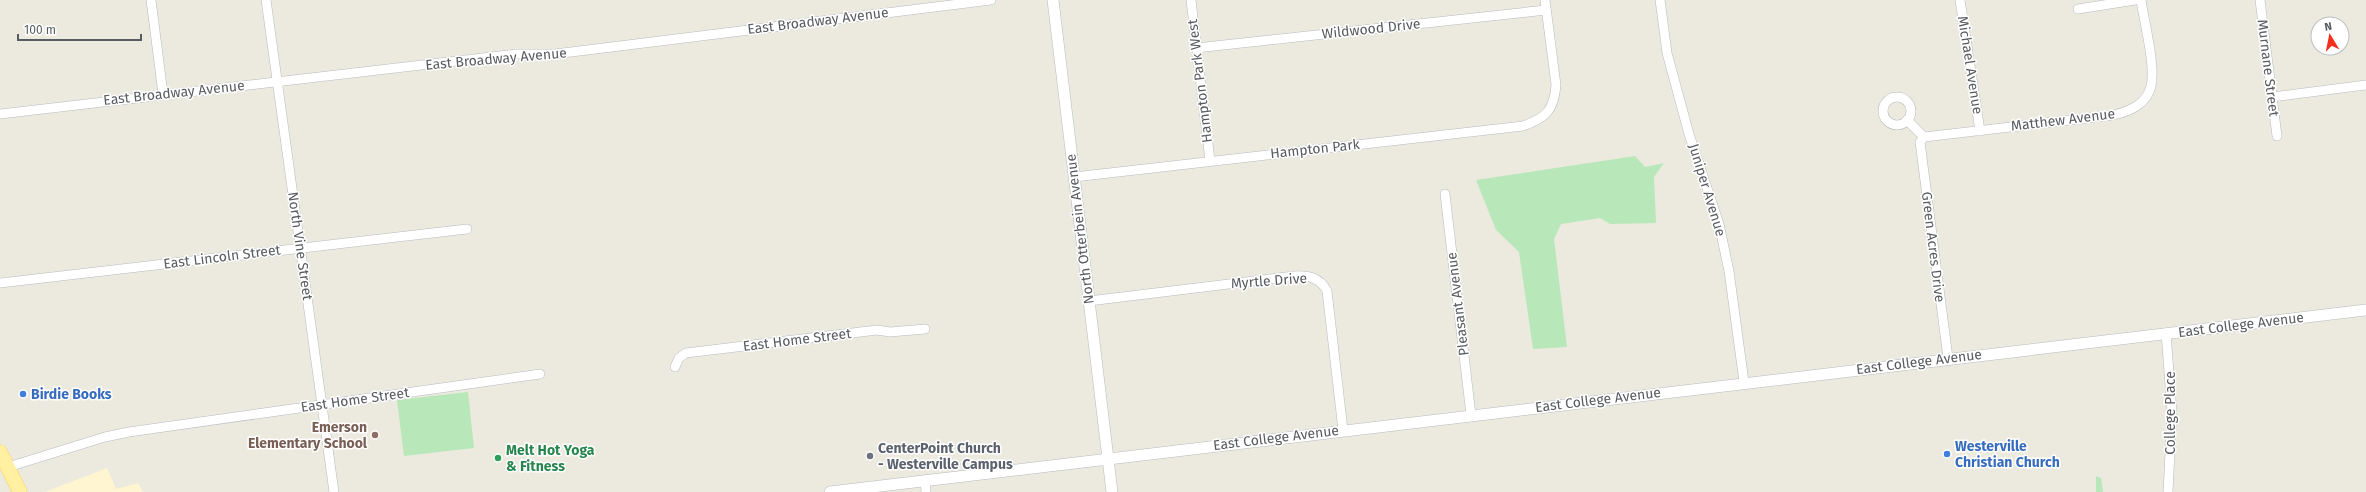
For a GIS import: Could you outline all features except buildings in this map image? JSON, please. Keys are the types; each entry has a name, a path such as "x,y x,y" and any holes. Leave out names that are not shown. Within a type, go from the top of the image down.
{"main road":[{"path":"0,452 20,492"}],"street":[{"path":"151,0 163,94"},
{"name":"North Vine Street","path":"266,0 334,492"},
{"name":"East Broadway Avenue","path":"0,114 516,54 555,54 991,0"},
{"name":"North Otterbein Avenue","path":"1053,0 1112,492"},
{"name":"Hampton Park West","path":"1191,0 1210,161"},
{"path":"1545,0 1546,10"},
{"name":"Juniper Avenue","path":"1660,0 1667,53 1689,134 1719,224 1729,271 1744,382"},
{"name":"Michael Avenue","path":"1960,0 1980,131"},
{"path":"2078,9 2135,0"},
{"name":"Matthew Avenue","path":"1924,137 2114,115 2130,111 2143,101 2151,86 2151,67 2141,0"},
{"name":"Murnane Street","path":"2260,0 2277,136"},
{"name":"Hampton Park","path":"1074,177 1523,126 1539,121 1551,109 1555,97 1556,85 1546,10"},
{"name":"Wildwood Drive","path":"1196,48 1546,10"},
{"path":"2272,97 2366,85"},
{"path":"1907,120 1924,137"},
{"name":"Green Acres Drive","path":"1924,137 1920,142 1948,358"},
{"name":"Pleasant Avenue","path":"1445,194 1471,415"},
{"name":"East Lincoln Street","path":"0,283 467,229"},
{"name":"Myrtle Drive","path":"1089,301 1294,276 1304,276 1319,280 1327,291 1343,430"},
{"name":"East College Avenue","path":"830,492 1744,382 2366,310"},
{"name":"East Home Street","path":"675,367 679,358 686,353 877,330 890,332 925,329"},
{"name":"College Place","path":"2166,333 2172,412 2168,492"},
{"name":"East Home Street","path":"8,467 118,434 540,374"},
{"path":"925,480 926,492"}],"shaded area":[{"path":"107,468 116,489 138,483 143,492 45,492"}],"green space":[{"path":"1635,156 1645,167 1664,163 1654,177 1656,223 1610,224 1600,218 1561,224 1554,239 1567,347 1533,349 1519,252 1496,230 1476,180"},
{"path":"468,392 474,448 404,456 397,400"},
{"path":"2096,476 2101,478 2103,492 2096,492"}],"place":[{"name":"Birdie Books","path":"23,394"},
{"name":"Emerson Elementary School","path":"375,435"},
{"name":"Westerville Christian Church","path":"1947,454"},
{"name":"CenterPoint Church - Westerville Campus","path":"870,456"},
{"name":"Melt Hot Yoga & Fitness","path":"498,458"}]}
